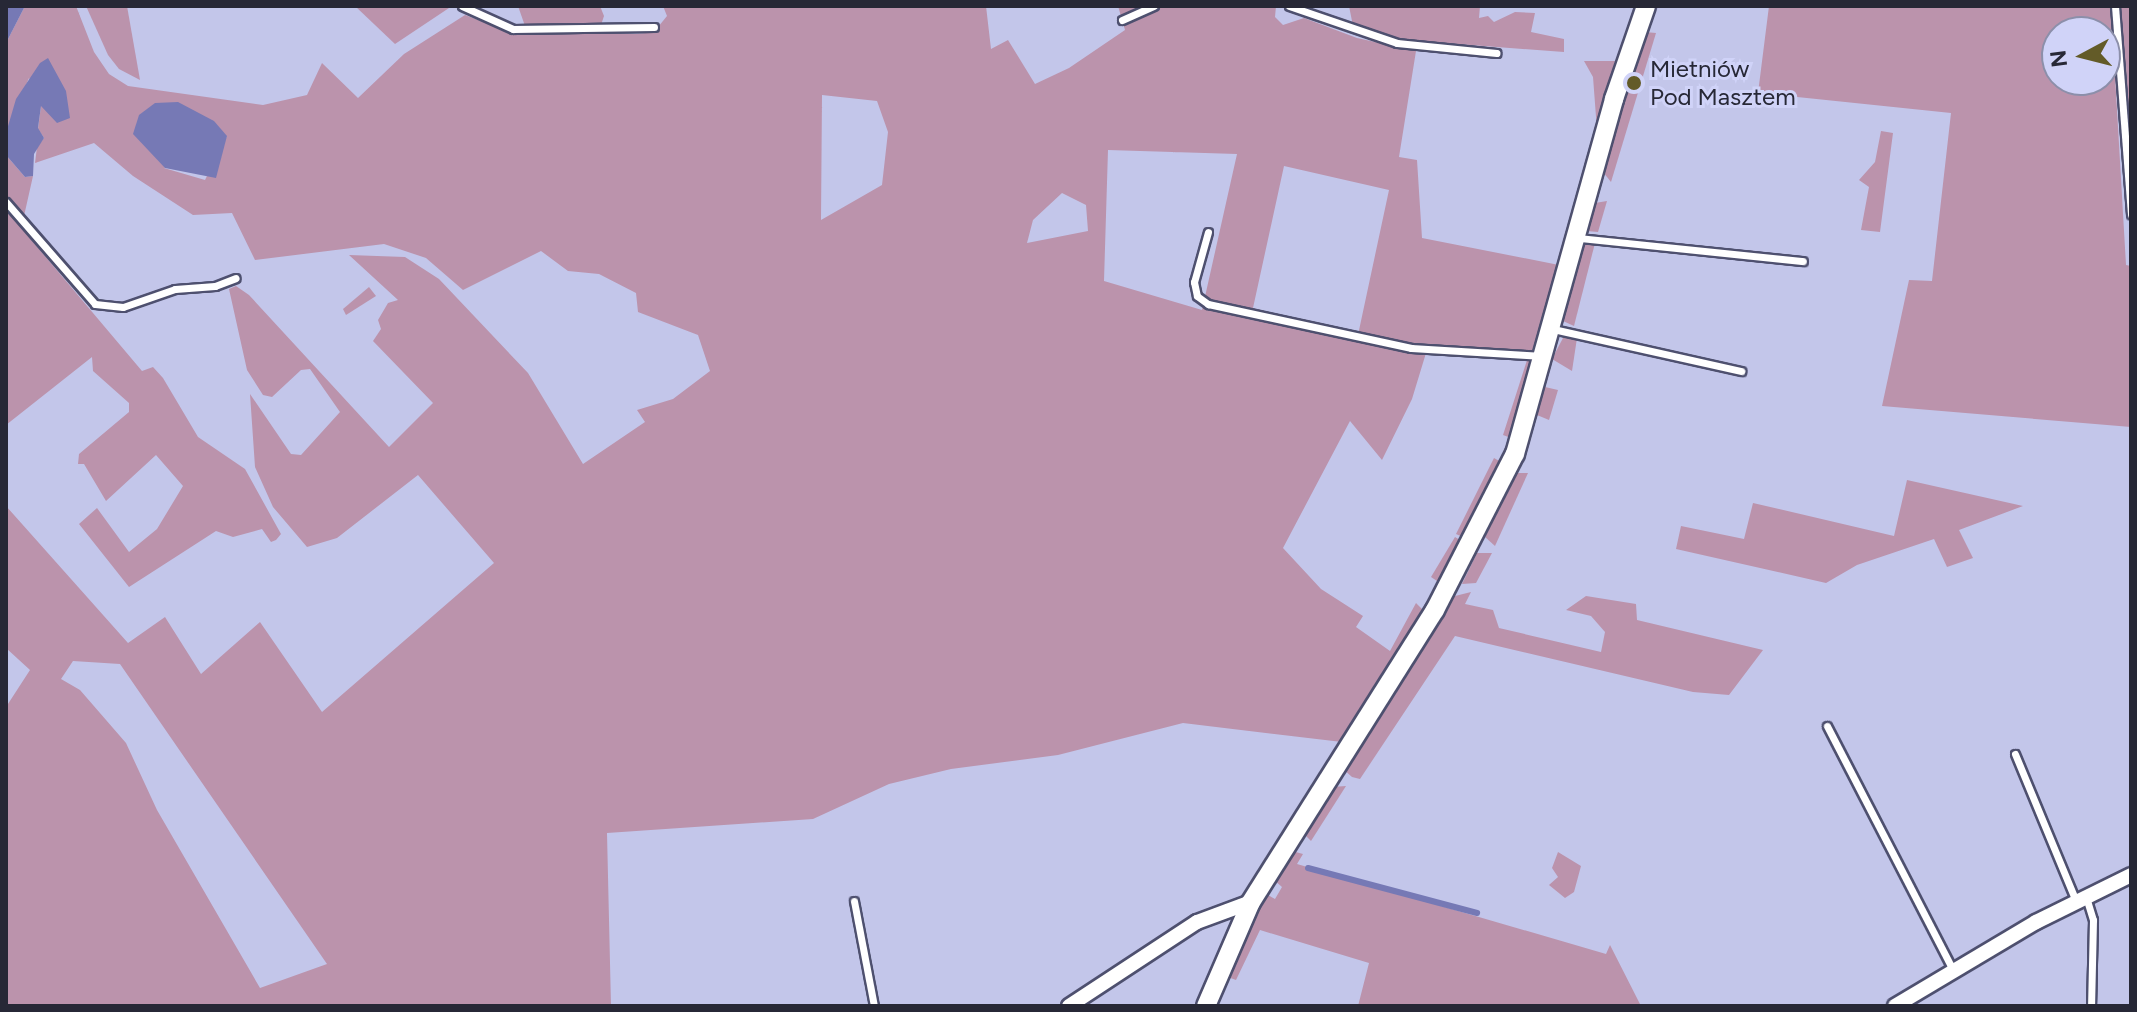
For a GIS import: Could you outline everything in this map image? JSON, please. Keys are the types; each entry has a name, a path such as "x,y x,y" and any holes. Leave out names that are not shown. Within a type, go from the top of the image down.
{"street":[{"path":"1206,1006 1251,902 1473,543 1515,454 1579,238 1614,99 1646,6"},
{"path":"1895,1006 2081,898 2131,875"},
{"path":"1069,1006 1186,929 1251,902"}],"lane":[{"path":"462,6 513,29 654,27"},
{"path":"1122,20 1154,6"},
{"path":"1289,6 1397,43 1496,53"},
{"path":"2115,6 2131,214"},
{"path":"6,202 95,304 123,307 175,289 215,286 236,278"},
{"path":"1208,232 1194,282 1197,296 1208,304 1411,348 1545,357"},
{"path":"1579,238 1803,261"},
{"path":"1553,329 1741,371"},
{"path":"1827,726 1953,970"},
{"path":"2015,754 2093,920 2091,1006"},
{"path":"854,901 874,1006"}],"shaded area":[{"path":"25,6 76,6 94,52 109,74 128,86 263,105 307,95 322,63 358,98 404,54 465,15 513,33 636,34 654,32 667,16 663,6 986,6 991,49 1008,40 1035,84 1069,68 1125,30 1118,6 1276,6 1275,17 1283,25 1304,18 1357,38 1416,51 1399,157 1417,160 1422,238 1564,266 1541,342 1529,353 1532,372 1511,438 1503,435 1528,357 1426,353 1412,399 1382,460 1350,421 1283,548 1321,589 1363,616 1356,627 1390,651 1416,603 1422,609 1342,742 1183,723 1058,755 951,769 889,784 813,819 607,833 611,1006 6,1006 6,707 30,670 6,648 6,506 128,643 165,617 201,674 260,622 322,712 494,563 418,475 337,538 307,547 273,507 255,467 250,394 291,454 301,455 340,412 310,369 301,370 272,397 263,395 247,370 229,289 236,286 249,295 389,447 433,403 373,341 381,329 378,320 388,303 398,300 349,255 405,257 439,279 528,373 583,464 645,422 637,410 673,399 710,371 698,335 638,312 636,293 599,274 568,271 541,251 463,290 426,258 384,244 255,260 232,213 193,215 133,176 94,143 35,163 37,147 44,138 38,129 41,106 46,105 29,78 6,133 6,43","holes":["822,95 877,101 888,132 882,185 821,220","227,136 205,180 164,168","1108,150 1237,154 1202,310 1104,281","1284,166 1389,190 1358,335 1253,308","1062,193 1086,205 1088,231 1027,243 1033,220","73,661 120,664 327,964 260,988 157,810 126,743 80,690 61,679"]},
{"path":"86,6 127,6 140,80 119,69 108,55"},
{"path":"355,6 452,6 395,44"},
{"path":"518,6 600,6 604,16 601,25 525,26"},
{"path":"1349,6 1480,6 1479,18 1488,16 1494,22 1515,12 1535,13 1531,32 1564,39 1564,52 1392,39 1353,26"},
{"path":"1769,6 2111,6 2112,16 2041,16 2041,96 2116,96 2126,265 2131,266 2131,427 1882,406 1909,280 1932,281 1951,113 1758,93"},
{"path":"2118,6 2131,6 2131,130 2123,98 2121,16"},
{"path":"1645,32 1656,33 1611,182 1603,172"},
{"path":"1584,61 1615,61 1597,130 1593,77"},
{"path":"1881,131 1893,133 1880,232 1861,230 1869,187 1859,180 1875,162"},
{"path":"6,155 25,177 33,176 24,216 6,196"},
{"path":"1607,201 1598,232 1587,231 1595,203"},
{"path":"6,210 142,371 153,367 163,378 198,437 245,469 281,534 276,540 271,542 262,529 233,537 216,531 129,587 79,524 97,508 129,552 157,529 183,486 156,455 106,501 84,464 78,464 79,454 129,412 129,403 93,371 92,357 6,425"},
{"path":"1584,242 1595,243 1574,326 1563,321"},
{"path":"369,287 376,296 346,315 343,309"},
{"path":"1563,338 1577,338 1572,371 1552,359"},
{"path":"1545,387 1558,390 1549,420 1537,415"},
{"path":"1494,458 1501,462 1465,538 1456,534"},
{"path":"1514,473 1528,473 1495,546 1485,537"},
{"path":"1907,480 2023,506 1959,530 1973,558 1947,567 1934,539 1857,565 1826,583 1676,549 1681,526 1744,539 1753,503 1894,536"},
{"path":"1455,537 1463,542 1440,583 1431,577"},
{"path":"1477,553 1492,553 1476,583 1462,584"},
{"path":"1471,592 1465,604 1493,610 1499,628 1601,652 1605,632 1591,616 1566,610 1586,596 1636,604 1637,620 1763,650 1729,695 1693,692 1455,636 1360,779 1352,777 1343,769 1451,597"},
{"path":"1346,786 1311,841 1303,833 1332,787"},
{"path":"1292,851 1303,854 1297,864 1606,954 1610,945 1641,1006 1358,1006 1369,963 1260,930 1236,980 1225,976 1266,894 1275,899 1282,887 1274,880"},
{"path":"1558,852 1581,866 1574,892 1565,898 1549,885 1558,877 1552,868"}],"water":[{"path":"6,6 25,6 6,43"},
{"path":"48,58 66,91 70,118 57,123 41,106 38,128 44,138 34,154 33,176 25,177 6,155 6,133 16,99 40,63"},
{"path":"178,102 214,121 227,136 216,178 165,168 133,134 139,115 155,103"}],"waterway":[{"path":"1308,868 1477,913"}],"place":[{"name":"Mietniów Pod Masztem","path":"1634,83"}]}
